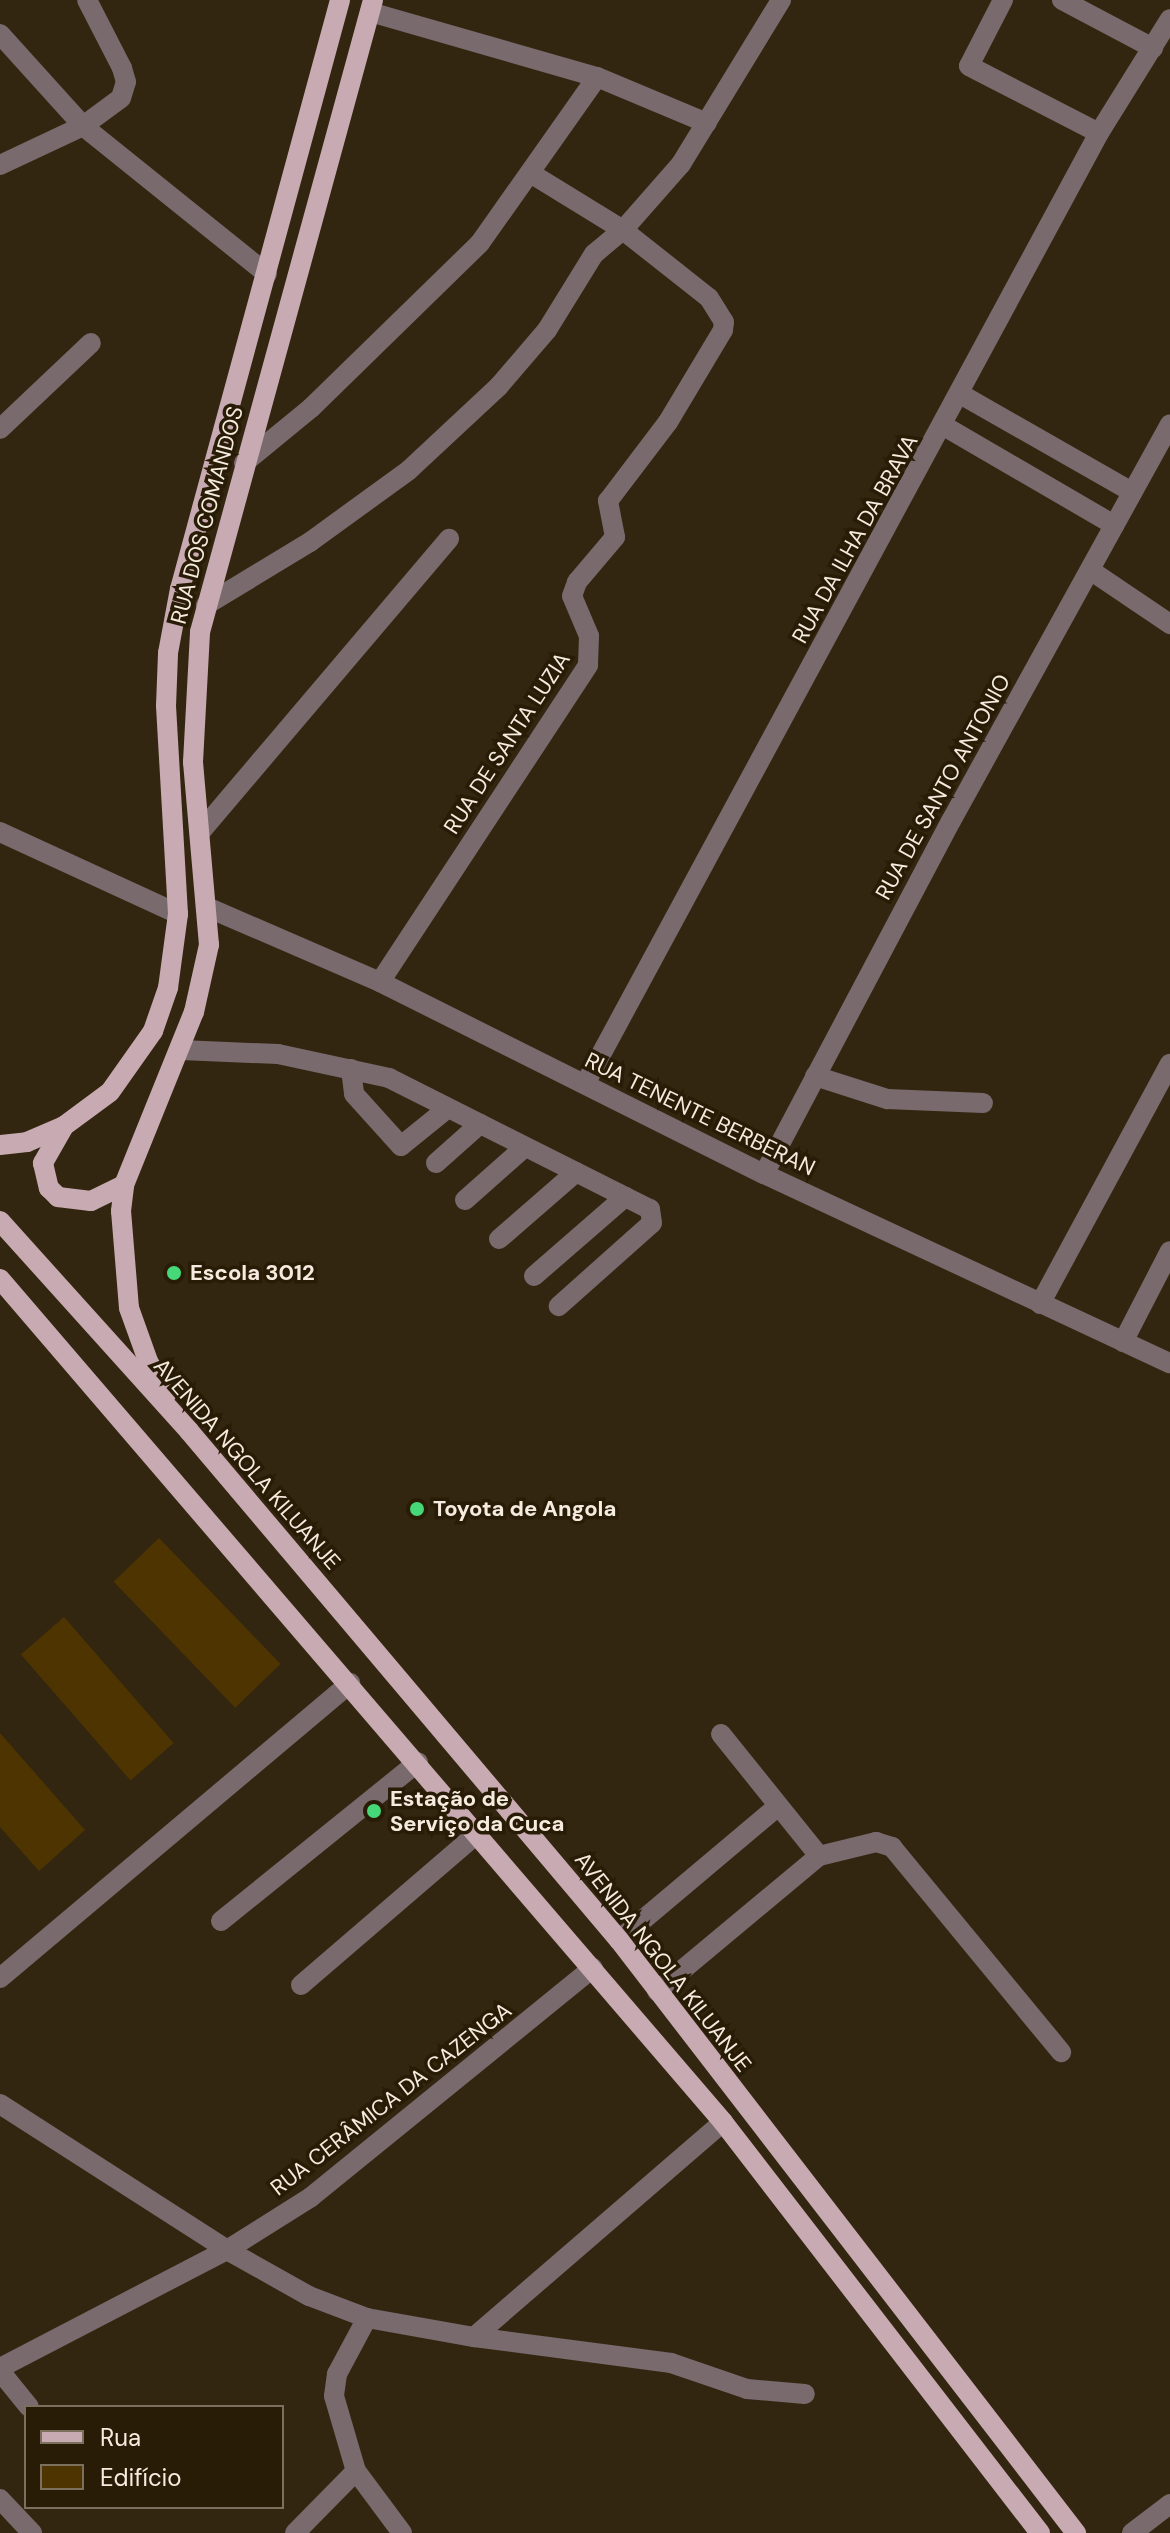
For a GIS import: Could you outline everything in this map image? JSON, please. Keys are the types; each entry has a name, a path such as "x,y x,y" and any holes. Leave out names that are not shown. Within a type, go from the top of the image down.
{"main road":[{"name":"RUA DOS COMANDOS","path":"64,1126 110,1092 153,1031 176,949 178,914 166,706 168,653 180,589 340,0"},
{"name":"RUA DOS COMANDOS","path":"124,1185 181,1050 202,980 209,908 193,707 206,605 371,6"},
{"path":"0,1145 27,1142 64,1126"},
{"path":"64,1126 43,1163 49,1188 58,1197 91,1201 124,1185 121,1245 129,1308 148,1361 189,1431"},
{"name":"AVENIDA NGOLA KILUANJE","path":"0,1221 189,1431 619,1940 1076,2533"},
{"path":"1,1282 418,1762 723,2122 1040,2533"}],"street":[{"path":"0,165 83,126 121,98 126,82 87,0"},
{"path":"206,605 310,542 409,470 499,386 547,330 594,254 623,230 681,164 781,0"},
{"path":"1003,0 969,66 1099,133"},
{"path":"1062,0 1153,48"},
{"path":"371,6 597,77 707,123"},
{"name":"RUA DA ILHA DA BRAVA","path":"585,1084 962,395 1099,133 1170,19"},
{"path":"0,34 83,126 267,274"},
{"path":"244,463 429,297 480,243 532,174 597,77"},
{"path":"532,174 623,230"},
{"name":"RUA DE SANTA LUZIA","path":"380,982 588,665 589,636 572,596 577,582 615,537 608,501 668,422 721,337 724,322 709,298 623,230"},
{"path":"0,429 91,343"},
{"path":"962,395 1132,492"},
{"name":"RUA DE SANTO ANTONIO","path":"764,1174 1170,425"},
{"path":"944,426 1114,525"},
{"path":"202,830 449,539"},
{"path":"1090,570 1170,624"},
{"path":"0,832 178,914"},
{"name":"RUA TENENTE BERBERAN","path":"209,908 380,982 764,1174 1170,1363"},
{"path":"181,1050 278,1054 389,1078 650,1209 652,1223 559,1306"},
{"path":"1040,1304 1170,1064"},
{"path":"351,1069 354,1094 401,1146 448,1108"},
{"path":"815,1076 887,1099 983,1103"},
{"path":"436,1163 480,1124"},
{"path":"465,1200 525,1147"},
{"path":"499,1239 576,1172"},
{"path":"534,1276 625,1197"},
{"path":"1123,1342 1170,1251"},
{"path":"0,1978 350,1683"},
{"path":"721,1734 819,1856"},
{"path":"221,1921 418,1762"},
{"path":"619,1940 778,1806"},
{"path":"301,1985 478,1833"},
{"path":"657,1991 819,1856 876,1842 892,1847 1061,2052"},
{"name":"RUA CERÂMICA DA CAZENGA","path":"0,2370 227,2250 340,2175 593,1968"},
{"path":"0,2104 227,2250 309,2296 367,2318 474,2337 658,2361 747,2389 805,2394"},
{"path":"474,2337 723,2122"},
{"path":"367,2318 337,2374 334,2396 356,2471 402,2533"},
{"path":"0,2370 27,2405"},
{"path":"295,2533 356,2471"},
{"path":"0,2499 32,2533"},
{"path":"1132,2533 1170,2504"}],"building":[{"path":"159,1538 281,1664 235,1708 114,1582"},
{"path":"64,1617 174,1743 131,1780 21,1654"},
{"path":"0,1733 85,1830 39,1871 0,1827"}],"place":[{"name":"Escola 3012","path":"174,1273"},
{"name":"Toyota de Angola","path":"417,1509"},
{"name":"Estação de Serviço da Cuca","path":"374,1811"}]}
